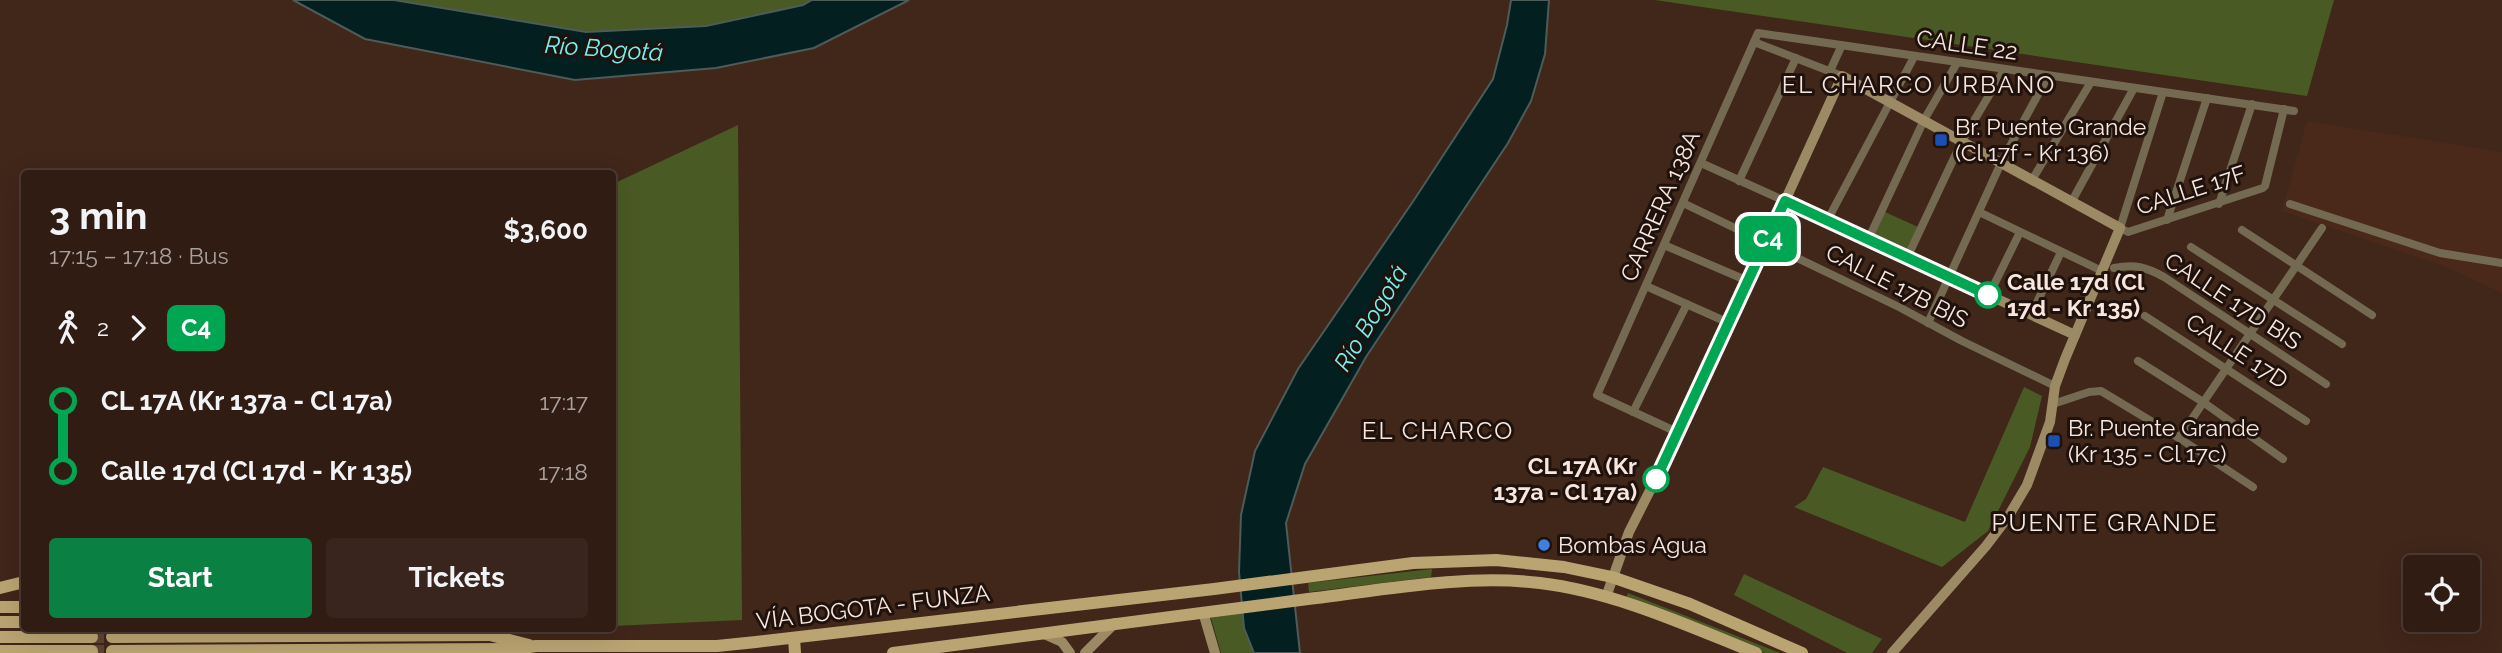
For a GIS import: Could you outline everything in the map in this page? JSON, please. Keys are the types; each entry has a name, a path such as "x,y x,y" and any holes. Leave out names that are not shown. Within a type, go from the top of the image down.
{"main road":[{"path":"1450,561 1451,583"},
{"name":"VÍA BOGOTA - FUNZA","path":"112,640 503,649 536,646 718,646 1214,589 1413,563 1496,561 1564,567 1612,577 1690,604 1802,653"},
{"path":"893,653 1115,623 1451,583 1537,582 1606,597 1756,653"},
{"path":"3,588 21,584"},
{"path":"3,588 21,591"},
{"path":"0,600 21,600"},
{"path":"0,607 21,607"},
{"path":"0,615 21,615"},
{"path":"0,622 21,622"},
{"path":"0,629 21,632"},
{"path":"25,632 92,640"},
{"path":"112,640 215,632"},
{"name":"VÍA BOGOTA - FUNZA","path":"478,632 536,646"},
{"name":"VÍA BOGOTA - FUNZA","path":"112,640 490,635"},
{"path":"0,637 92,640"},
{"path":"794,638 794,653"},
{"path":"0,644 92,640"},
{"path":"0,651 92,640"},
{"name":"VÍA BOGOTA - FUNZA","path":"112,640 519,642"}],"street":[{"name":"CARRERA 138A","path":"1633,412 1597,395 1759,33"},
{"name":"CALLE 22","path":"1759,33 2294,111"},
{"name":"CALLE 17F","path":"1754,42 1842,76 2128,232 2218,204 2265,186 2284,109"},
{"path":"1830,71 1841,47"},
{"path":"1827,221 1914,57"},
{"path":"1740,181 1796,58"},
{"path":"1868,240 1924,120 1957,63"},
{"path":"1907,258 1962,141 2004,70"},
{"path":"1606,597 1629,532 1679,433 1842,76"},
{"path":"1928,323 2001,163 2048,76"},
{"path":"2032,180 2091,82"},
{"path":"2072,201 2134,88"},
{"path":"1892,653 1986,546 2017,504 2050,422 2055,386 2120,228 2163,92"},
{"path":"2167,220 2207,98"},
{"path":"2218,204 2252,104"},
{"path":"1700,163 2075,335"},
{"name":"CALLE 17B BIS","path":"1683,203 2055,386"},
{"path":"2290,204 2440,253 2502,262"},
{"path":"1979,212 2102,271"},
{"path":"2179,438 2322,228"},
{"path":"2242,230 2372,314"},
{"path":"1989,295 2020,232"},
{"path":"1664,245 1748,281"},
{"path":"2191,247 2342,344"},
{"path":"2032,315 2061,252"},
{"name":"CALLE 17D BIS","path":"2114,268 2135,265 2147,268 2326,384"},
{"path":"1646,286 1729,323"},
{"path":"1679,433 1633,412 1688,304"},
{"name":"CALLE 17D","path":"2145,316 2306,421"},
{"path":"2137,361 2203,402 2283,459"},
{"path":"2053,404 2089,392 2101,391 2253,487"},
{"path":"1203,612 1215,653"},
{"path":"1085,653 1115,623"},
{"path":"1042,633 1056,637 1070,653"}],"shaded area":[{"path":"2307,121 2502,152 2502,293 2446,267 2282,211"}],"green space":[{"path":"394,0 812,0 803,5 706,26 586,32"},
{"path":"1655,0 2334,0 2307,96"},
{"path":"738,125 742,620 616,626 616,183"},
{"path":"1885,212 1918,227 1906,254 1873,239"},
{"path":"2024,387 2042,396 2030,447 1988,531 1942,567 1794,507 1806,499 1823,467 1965,522"},
{"path":"1432,569 1431,577 1309,592 1308,583"},
{"path":"1744,574 1882,639 1872,653 1847,653 1734,595"},
{"path":"1628,593 1780,653 1765,653 1625,600"},
{"path":"1242,613 1244,628 1254,653 1221,653 1211,618"}],"water":[{"name":"Río Bogotá","path":"293,0 394,0 586,32 706,26 803,5 812,0 909,0 814,48 716,68 575,80 365,39"},
{"name":"Río Bogotá","path":"1511,0 1549,0 1545,54 1531,101 1508,143 1366,357 1305,464 1286,523 1300,653 1254,653 1244,628 1239,572 1241,515 1255,451 1298,369 1493,79"}],"tunnel":[{"path":"92,637 112,637"},
{"path":"92,651 112,651"}],"bus line":[{"name":"C4","path":"1656,479 1785,201 1988,295"}],"place":[{"name":"Br. Puente Grande (Cl 17f - Kr 136)","path":"1941,140"},
{"name":"Calle 17d (Cl 17d - Kr 135)","path":"1988,295"},
{"name":"Br. Puente Grande (Kr 135 - Cl 17c)","path":"2054,441"},
{"name":"CL 17A (Kr 137a - Cl 17a)","path":"1656,479"},
{"name":"Bombas Agua","path":"1544,545"}],"district":[{"name":"EL CHARCO URBANO","path":"1919,85"},
{"name":"EL CHARCO","path":"1438,431"},
{"name":"PUENTE GRANDE","path":"2105,523"}]}
